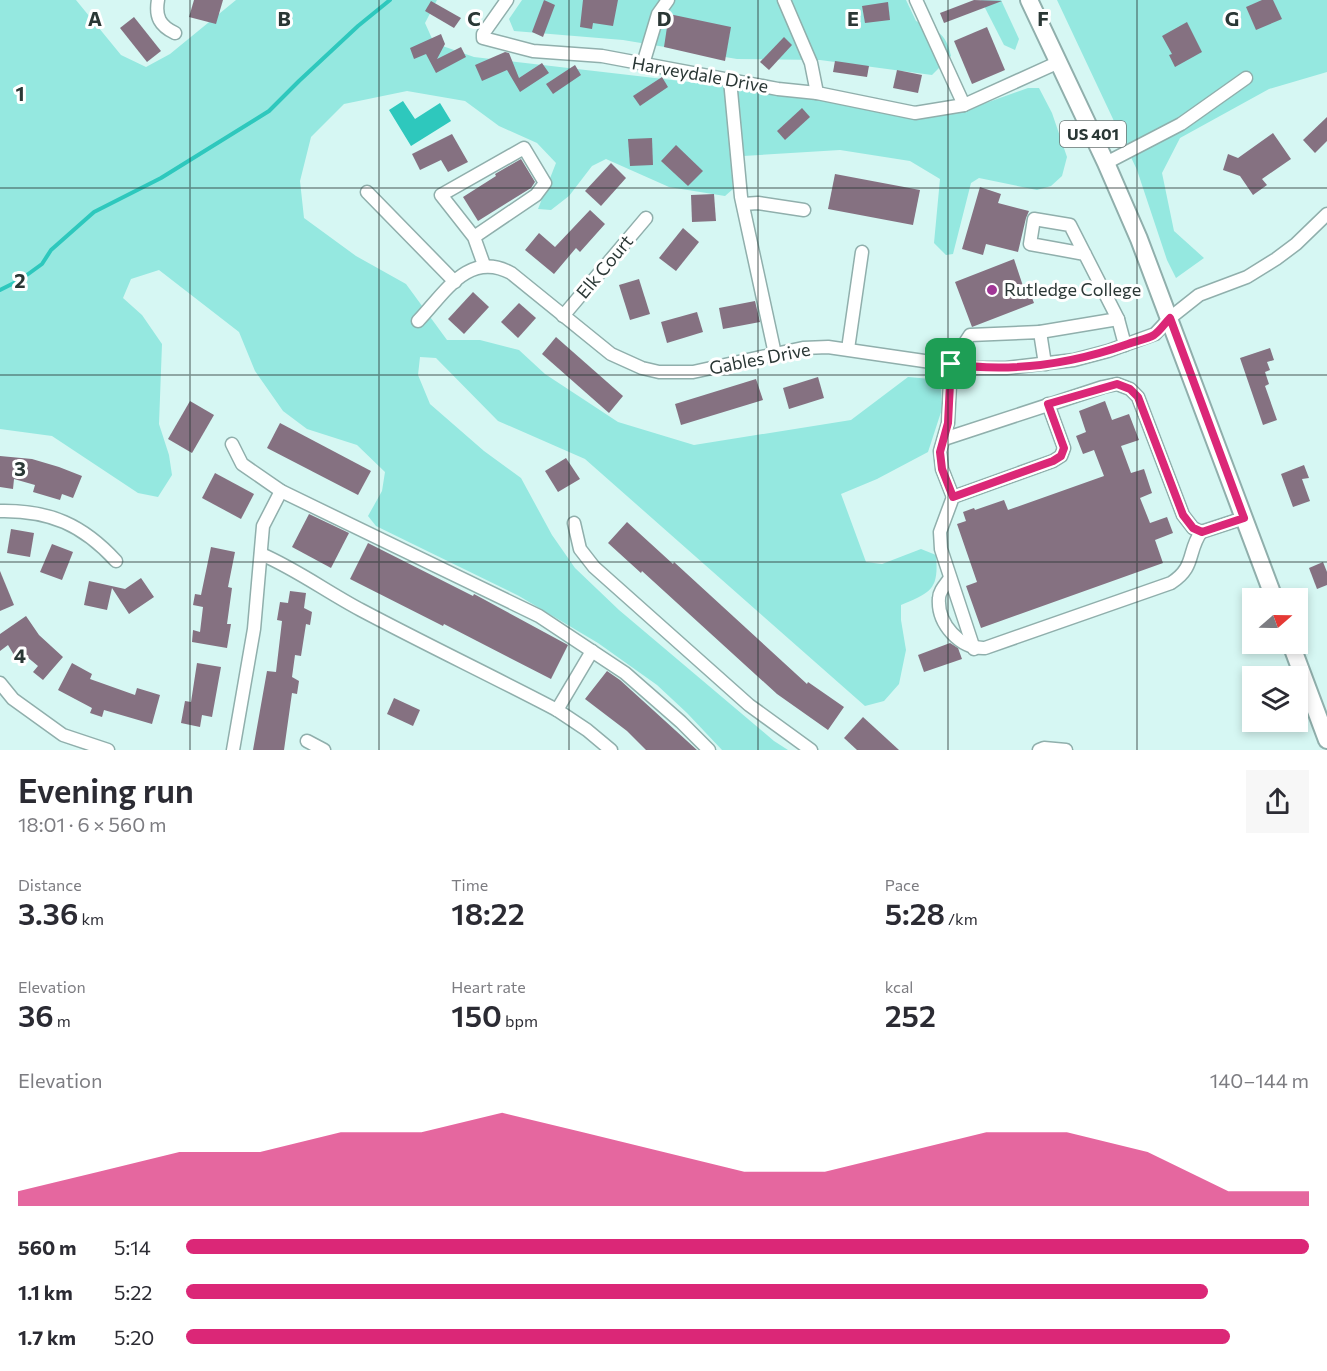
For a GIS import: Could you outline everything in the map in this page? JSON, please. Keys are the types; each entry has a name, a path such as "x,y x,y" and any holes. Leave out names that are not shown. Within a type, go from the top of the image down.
{"main road":[{"name":"US 401","path":"1029,0 1106,163 1170,318 1270,588"},
{"path":"1295,654 1327,740"}],"street":[{"path":"158,0 156,14 160,22 175,33"},
{"name":"Harveydale Drive","path":"507,0 483,34 483,38 533,51 602,56 778,89 817,93 915,113 964,105 1059,62"},
{"path":"643,64 658,14 668,0"},
{"path":"784,0 811,63 817,93"},
{"path":"916,0 964,105"},
{"path":"1106,163 1180,124 1246,78"},
{"path":"730,80 742,204 776,354"},
{"path":"418,321 468,270 484,266 474,237 441,195 524,148 545,183 543,188 474,237"},
{"path":"368,192 455,282"},
{"path":"742,204 758,203 804,210"},
{"name":"Gables Drive","path":"484,266 501,268 511,273 611,354 627,362 659,372 693,372 803,348 848,349 995,368 1074,360 1155,334 1170,318 1199,295 1247,277 1276,259 1327,214"},
{"name":"Elk Court","path":"563,316 646,218"},
{"path":"848,349 862,252"},
{"path":"1085,254 1118,319 1125,345"},
{"path":"974,649 941,549 940,532 953,497 942,469 940,452 948,423 951,364 970,334 1040,332 1118,319"},
{"path":"1040,332 1045,364"},
{"path":"944,439 1048,404 1117,384 1130,389 1138,397 1183,515 1193,528 1202,532"},
{"path":"953,497 1053,461 1061,456 1064,448 1048,404"},
{"path":"232,444 242,464 281,491 539,616 626,673 709,750"},
{"path":"233,750 254,629 263,526 281,491"},
{"path":"0,512 40,515 66,522 87,533 116,561"},
{"path":"950,578 938,595 939,608 946,626 961,642 974,649 985,648 1171,583 1187,568 1197,538 1202,532 1244,518"},
{"path":"574,523 580,549 594,567 749,705 811,750"},
{"path":"261,554 283,564 322,589 557,710 611,750"},
{"path":"557,710 592,651"},
{"path":"0,683 13,699 63,735 108,750"},
{"path":"307,741 324,750"},
{"path":"1039,750 1044,748 1066,750"}],"shaded area":[{"path":"0,0 76,0 121,55 146,67 170,54 236,0 437,0 425,23 434,43 474,57 724,86 733,189 725,196 669,187 606,159 592,166 569,196 551,210 538,209 556,163 537,143 499,126 465,101 407,91 344,104 311,137 300,181 304,218 356,256 406,284 447,340 480,340 519,350 545,374 618,422 694,445 851,420 908,377 931,379 941,389 942,409 928,452 877,479 841,494 866,562 882,564 921,549 936,555 936,576 931,588 920,597 901,605 906,650 899,684 884,701 865,706 585,459 498,421 436,358 420,357 418,375 430,404 484,451 521,478 552,535 575,568 619,610 774,741 788,750 722,750 657,685 598,643 519,596 376,526 368,516 382,491 385,472 357,445 307,429 283,411 255,371 239,332 159,270 131,279 123,298 142,315 162,344 159,424 169,455 172,475 158,497 138,493 52,436 0,429"},
{"path":"522,0 906,0 916,21 935,30 943,37 951,56 932,75 820,60 737,59 623,40 514,31 509,19"},
{"path":"981,0 1001,0 1019,39 1015,50 1004,45"},
{"path":"1057,0 1327,0 1327,72 1269,89 1180,138 1162,173 1174,231 1204,258 1176,278 1167,260 1137,170"},
{"path":"737,86 796,98 820,97 916,120 969,109 1028,88 1039,88 1052,113 1067,157 1062,176 1051,186 1037,190 979,178 971,183 953,254 946,255 934,243 940,179 910,161 840,150 743,156"},
{"path":"403,101 415,119 440,103 451,121 411,146 389,110"}],"building":[{"path":"194,0 223,0 216,24 189,17"},
{"path":"544,0 555,5 543,37 532,32"},
{"path":"583,0 618,0 613,26 593,23 592,29 580,27"},
{"path":"974,0 1002,1 944,23 940,13"},
{"path":"1262,0 1273,0 1282,19 1256,30 1246,7"},
{"path":"431,1 461,18 454,28 425,11"},
{"path":"888,2 890,20 865,23 862,6"},
{"path":"669,14 731,27 725,61 664,47"},
{"path":"134,17 161,51 147,62 120,28"},
{"path":"1187,22 1202,52 1175,67 1169,55 1172,54 1162,36"},
{"path":"987,27 1005,70 972,84 954,41"},
{"path":"441,34 445,44 437,59 461,47 466,57 436,73 426,54 414,59 410,48"},
{"path":"784,37 792,45 769,70 760,62"},
{"path":"505,52 509,53 519,78 542,63 549,73 520,92 507,70 482,81 475,65"},
{"path":"835,61 869,66 867,77 833,72"},
{"path":"575,65 581,75 553,94 546,84"},
{"path":"897,70 922,75 918,93 893,88"},
{"path":"662,77 668,87 640,106 633,96"},
{"path":"802,108 810,117 785,140 777,131"},
{"path":"1327,117 1327,141 1315,153 1303,140"},
{"path":"1273,133 1291,159 1262,179 1267,185 1253,195 1240,176 1223,170 1228,154 1238,158"},
{"path":"452,134 468,162 448,172 441,160 420,170 412,154"},
{"path":"652,138 653,165 630,166 628,139"},
{"path":"676,145 703,171 688,186 661,161"},
{"path":"521,159 535,182 531,188 478,221 463,197"},
{"path":"611,163 626,178 601,206 585,191"},
{"path":"835,174 920,190 913,225 828,209"},
{"path":"980,187 1001,194 998,203 1029,211 1018,252 986,244 983,255 962,249"},
{"path":"714,194 716,221 692,222 691,195"},
{"path":"590,210 605,224 580,252 576,248 554,274 525,250 539,233 555,247"},
{"path":"683,228 699,242 676,271 659,258"},
{"path":"1014,259 1023,286 1027,285 1034,303 972,327 955,282"},
{"path":"639,279 650,314 630,320 619,285"},
{"path":"473,292 489,307 464,334 448,319"},
{"path":"755,301 760,322 723,329 719,308"},
{"path":"519,303 536,318 518,338 501,322"},
{"path":"697,312 703,332 667,343 661,322"},
{"path":"556,337 623,396 609,413 542,354"},
{"path":"1270,348 1274,360 1267,362 1270,370 1265,372 1269,384 1265,386 1277,420 1263,425 1240,358"},
{"path":"818,377 824,398 789,409 783,388"},
{"path":"756,379 763,400 681,425 675,404"},
{"path":"190,401 214,415 192,453 168,439"},
{"path":"1105,401 1112,420 1129,414 1139,440 1121,446 1131,473 1144,469 1152,493 1140,498 1150,523 1167,517 1173,533 1155,540 1163,563 981,628 966,586 977,582 957,524 966,521 963,512 1004,500 1008,510 1104,476 1094,450 1083,454 1076,436 1086,432 1079,411"},
{"path":"280,423 371,471 358,495 267,448"},
{"path":"0,456 32,459 82,476 73,498 62,494 60,500 33,492 35,485 14,479 13,489 0,487"},
{"path":"566,458 580,479 558,492 545,471"},
{"path":"1304,465 1309,478 1302,479 1310,501 1293,507 1281,474"},
{"path":"215,473 254,494 241,519 202,498"},
{"path":"309,514 349,533 331,568 292,547"},
{"path":"627,522 807,684 808,682 844,707 828,730 777,694 608,543"},
{"path":"11,529 34,533 30,557 7,553"},
{"path":"368,543 473,596 474,594 568,645 551,679 350,579"},
{"path":"52,544 73,552 62,580 40,572"},
{"path":"211,547 235,552 228,587 232,588 227,624 231,624 227,648 192,642 193,630 200,632 203,607 193,605 195,594 201,595"},
{"path":"1323,562 1327,572 1327,585 1317,589 1309,568"},
{"path":"0,571 14,605 0,611"},
{"path":"141,578 154,597 129,614 112,588 107,610 84,605 89,581 125,589"},
{"path":"290,591 306,593 304,608 312,612 310,625 306,624 301,656 295,655 292,677 299,681 297,694 292,693 284,750 253,750 267,671 276,672 282,621 277,620 280,602 288,603"},
{"path":"26,616 39,635 63,657 43,680 33,672 38,666 20,651 14,655 8,645 0,651 0,634"},
{"path":"950,643 958,648 962,659 924,672 918,655"},
{"path":"72,663 92,674 90,679 135,695 137,688 160,695 152,724 104,710 102,717 90,713 92,708 58,690"},
{"path":"197,663 221,667 212,717 202,715 200,727 181,723 185,701 191,702"},
{"path":"607,671 620,680 697,750 646,750 627,731 585,699"},
{"path":"394,698 420,710 413,726 387,714"},
{"path":"863,717 899,750 857,750 844,738"}],"waterway":[{"path":"0,290 20,280 42,264 51,250 94,212 161,178 269,111 358,26 390,0"}],"place":[{"name":"Rutledge College","path":"992,290"}],"route":[{"path":"1170,318 1244,518 1202,532 1193,528 1183,515 1138,397 1130,389 1117,384 1048,404 1064,448 1061,456 1053,461 953,497 942,469 940,452 948,423 951,364 972,368 1006,368 1074,360 1108,351 1155,334 1170,318"}]}
